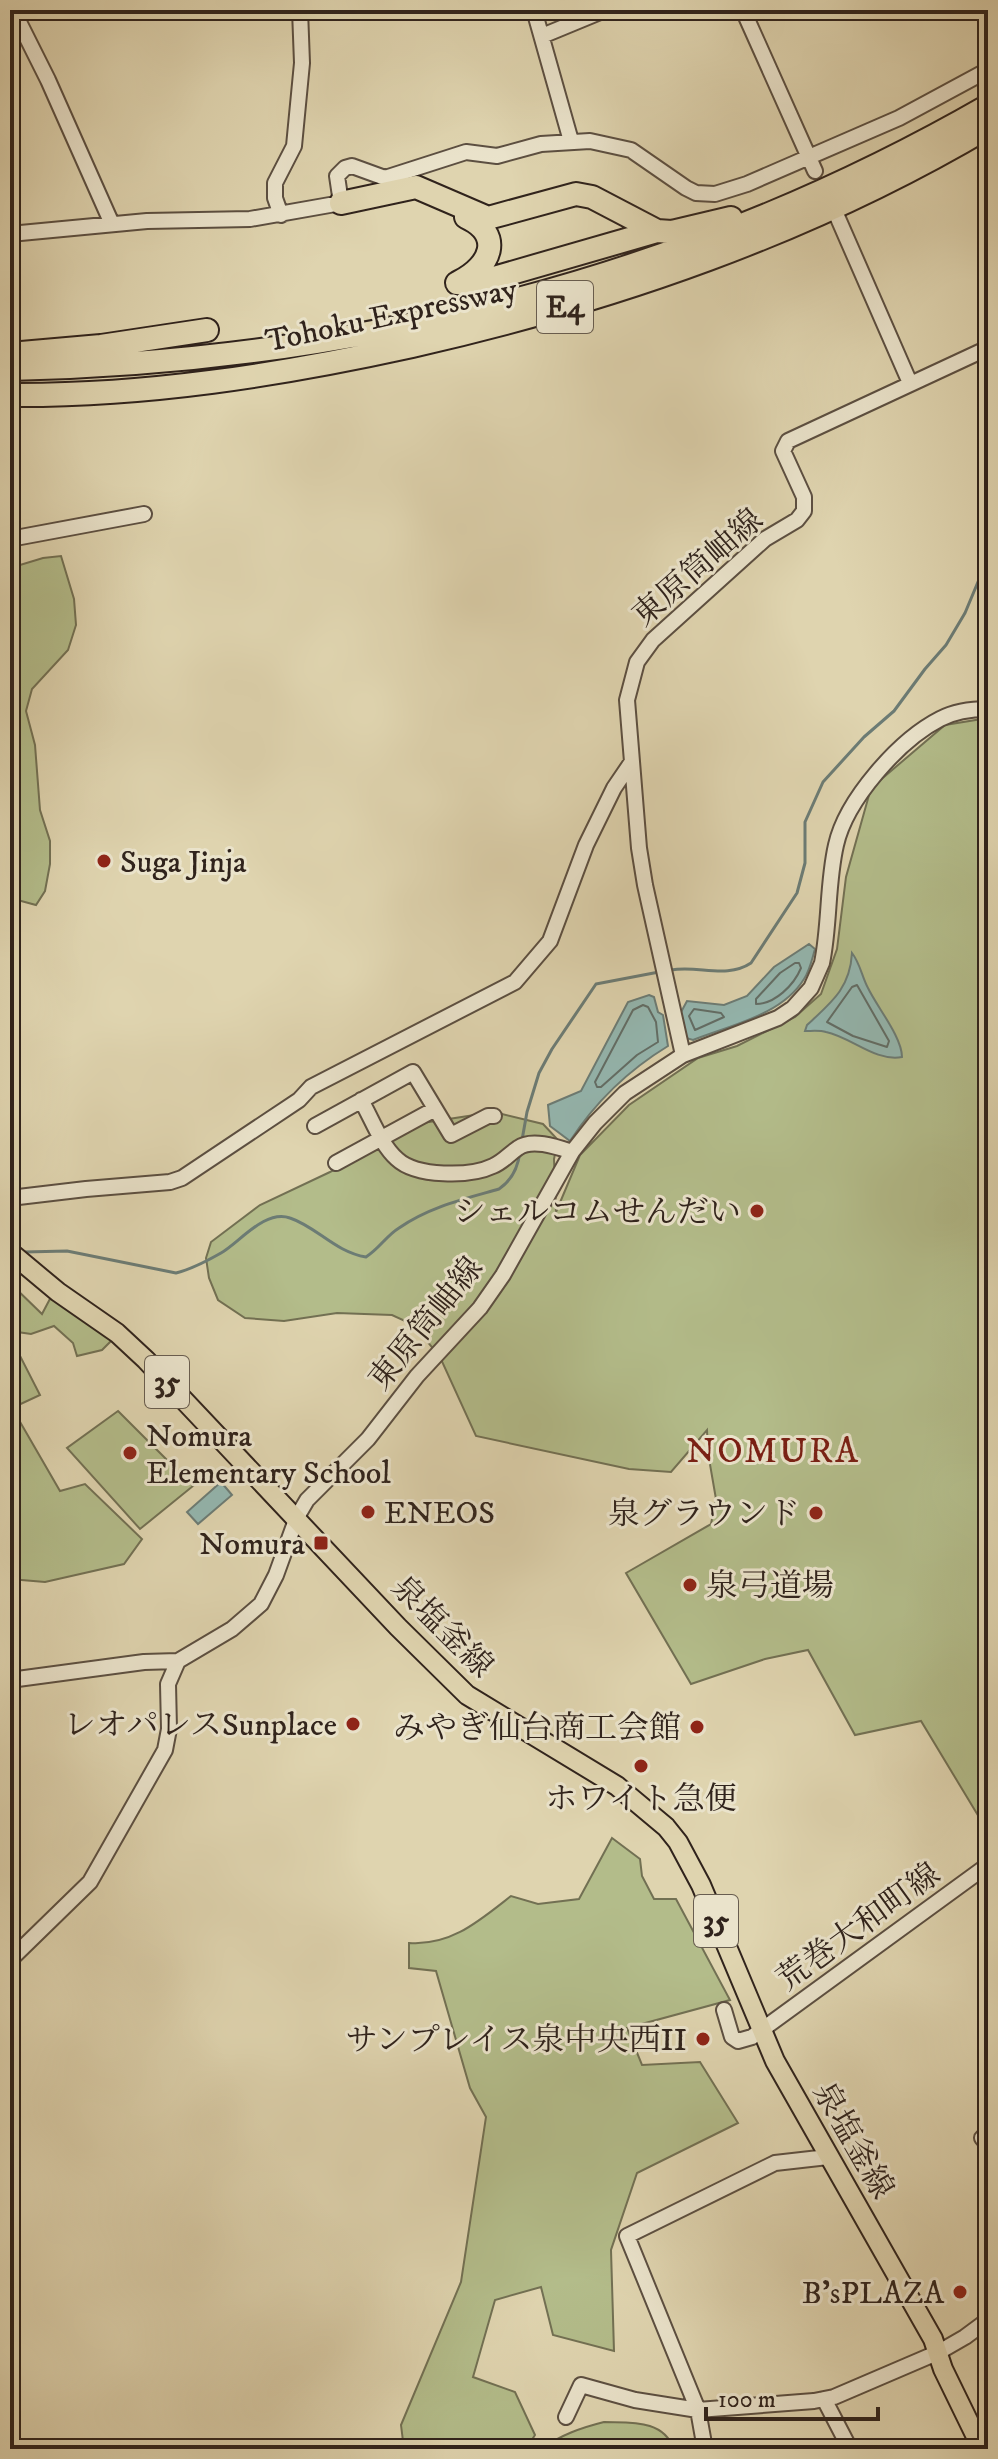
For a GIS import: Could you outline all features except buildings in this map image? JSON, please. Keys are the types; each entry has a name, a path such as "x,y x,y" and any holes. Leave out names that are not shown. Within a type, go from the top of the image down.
{"highway":[{"name":"Tohoku Expressway","path":"10,369 109,366 224,356 464,315 548,293 678,252 798,204 988,106"},
{"name":"Tohoku Expressway","path":"10,395 113,393 219,382 334,363 473,332 691,267 806,221 915,168 988,127"},
{"path":"393,193 418,197 483,228 490,246 488,255 476,271 457,283 471,284 657,231 672,232 714,223 834,177 871,169"},
{"path":"341,203 416,187 488,218 583,194 657,231"},
{"path":"10,354 101,346 207,330"},
{"path":"10,403 113,393"}],"main road":[{"name":"泉塩釜線","path":"15,1257 117,1333 146,1360 398,1627 467,1695 605,1779 666,1827 678,1842 701,1885 760,2032 939,2352 943,2369 982,2449"}],"street":[{"path":"13,10 112,224"},
{"path":"281,215 275,198 275,183 294,146 302,63 300,10"},
{"path":"534,10 571,141"},
{"path":"542,36 605,10"},
{"path":"743,10 812,164"},
{"path":"10,234 112,224 281,215 341,203 337,176 345,168 359,168 385,178 466,152 497,156 541,144 571,141 603,142 631,150 686,188 705,194 727,191 812,164 988,70"},
{"path":"837,216 910,383"},
{"name":"東原筒岫線","path":"683,1055 645,885 627,700 632,675 643,652 749,553 765,539 797,520 804,511 804,497 783,451 788,441 988,348"},
{"path":"10,539 144,514"},
{"name":"東原筒岫線","path":"178,1661 232,1629 261,1604 307,1500 368,1439 417,1376 480,1308 503,1275 572,1152 595,1123 625,1093 683,1055 778,1018 803,999 819,975 836,843 855,801 868,782 923,730 955,713 988,709"},
{"path":"10,1198 170,1182 182,1178 299,1100 311,1087 515,982 556,930 586,845 614,788 631,763"},
{"path":"315,1126 413,1072 451,1135 488,1116 494,1116"},
{"path":"361,1100 398,1160 411,1167 445,1174 471,1173 490,1168 524,1146 551,1145 572,1152"},
{"path":"336,1163 435,1109"},
{"path":"10,1680 144,1662 178,1661 168,1684 169,1729 165,1750 90,1882 10,1960"},
{"name":"荒巻大和町線","path":"760,2032 988,1865"},
{"path":"724,2010 732,2037 738,2041 760,2032"},
{"path":"988,2133 982,2138 988,2145"},
{"path":"705,2449 698,2410 627,2236 775,2163 828,2157"},
{"path":"566,2417 581,2385 635,2400 698,2410 824,2399 939,2352 988,2320"},
{"path":"824,2399 850,2449"}],"green space":[{"path":"61,556 74,599 76,625 68,650 32,689 26,711 35,745 40,810 50,841 45,891 36,905 10,898 10,568"},
{"path":"988,718 988,1832 921,1721 855,1735 808,1650 765,1659 691,1684 626,1573 711,1524 716,1499 707,1430 671,1472 629,1469 476,1436 440,1357 414,1325 392,1315 337,1313 284,1321 245,1318 218,1300 209,1278 206,1258 211,1242 260,1205 330,1172 416,1124 494,1112 543,1124 558,1140 554,1159 556,1212 580,1155 629,1105 698,1058 737,1046 795,1017 821,994 837,949 846,877 871,788 945,725"},
{"path":"10,1283 42,1314 52,1295 113,1339 102,1350 77,1356 73,1343 54,1326 31,1334 17,1332 18,1352 40,1395 12,1408 60,1491 85,1484 142,1539 124,1564 45,1582 10,1579"},
{"path":"118,1411 193,1486 140,1529 67,1448"},
{"path":"612,1838 640,1859 642,1876 654,1899 676,1899 730,2000 627,2028 642,2065 700,2062 738,2123 637,2173 611,2250 614,2351 553,2335 541,2287 495,2300 473,2377 515,2392 535,2435 526,2449 404,2449 401,2425 461,2282 486,2117 470,2088 436,1971 409,1968 409,1943 424,1943 451,1936 476,1923 511,1896 538,1904 579,1899"},
{"path":"604,2422 635,2423 654,2428 669,2439 674,2449 541,2449 571,2432"}],"water":[{"path":"809,944 815,949 808,972 783,1002 739,1024 693,1040 686,1038 680,1014 687,1001 724,1005 747,996 774,967"},
{"path":"852,953 868,988 894,1031 902,1057 882,1056 826,1032 805,1031 807,1025 838,994 848,976"},
{"path":"649,995 654,997 658,1012 663,1015 668,1046 613,1088 570,1141 550,1126 548,1105 581,1091 628,1002"},
{"path":"221,1482 232,1495 198,1524 187,1512"}],"waterway":[{"path":"671,970 722,971 742,968 751,963 797,893 805,863 805,822 823,782 864,737 894,711 946,645 965,613 988,558"},
{"path":"522,1140 539,1073 596,984 659,972"},
{"path":"24,1252 67,1251 176,1273 210,1259 262,1222 281,1216 300,1222 345,1250 366,1257 394,1231 422,1214 499,1189 513,1173 520,1152"}],"place":[{"name":"Suga Jinja","path":"104,861"},
{"name":"シェルコムせんだい","path":"757,1211"},
{"name":"Nomura Elementary School","path":"130,1453"},
{"name":"ENEOS","path":"368,1512"},
{"name":"泉グラウンド","path":"816,1513"},
{"name":"Nomura","path":"321,1543"},
{"name":"泉弓道場","path":"690,1585"},
{"name":"レオパレスSunplace","path":"353,1724"},
{"name":"みやぎ仙台商工会館","path":"697,1727"},
{"name":"ホワイト急便","path":"641,1766"},
{"name":"サンプレイス泉中央西II","path":"703,2039"},
{"name":"B'sPLAZA","path":"960,2292"}],"district":[{"name":"NOMURA","path":"773,1449"}]}
